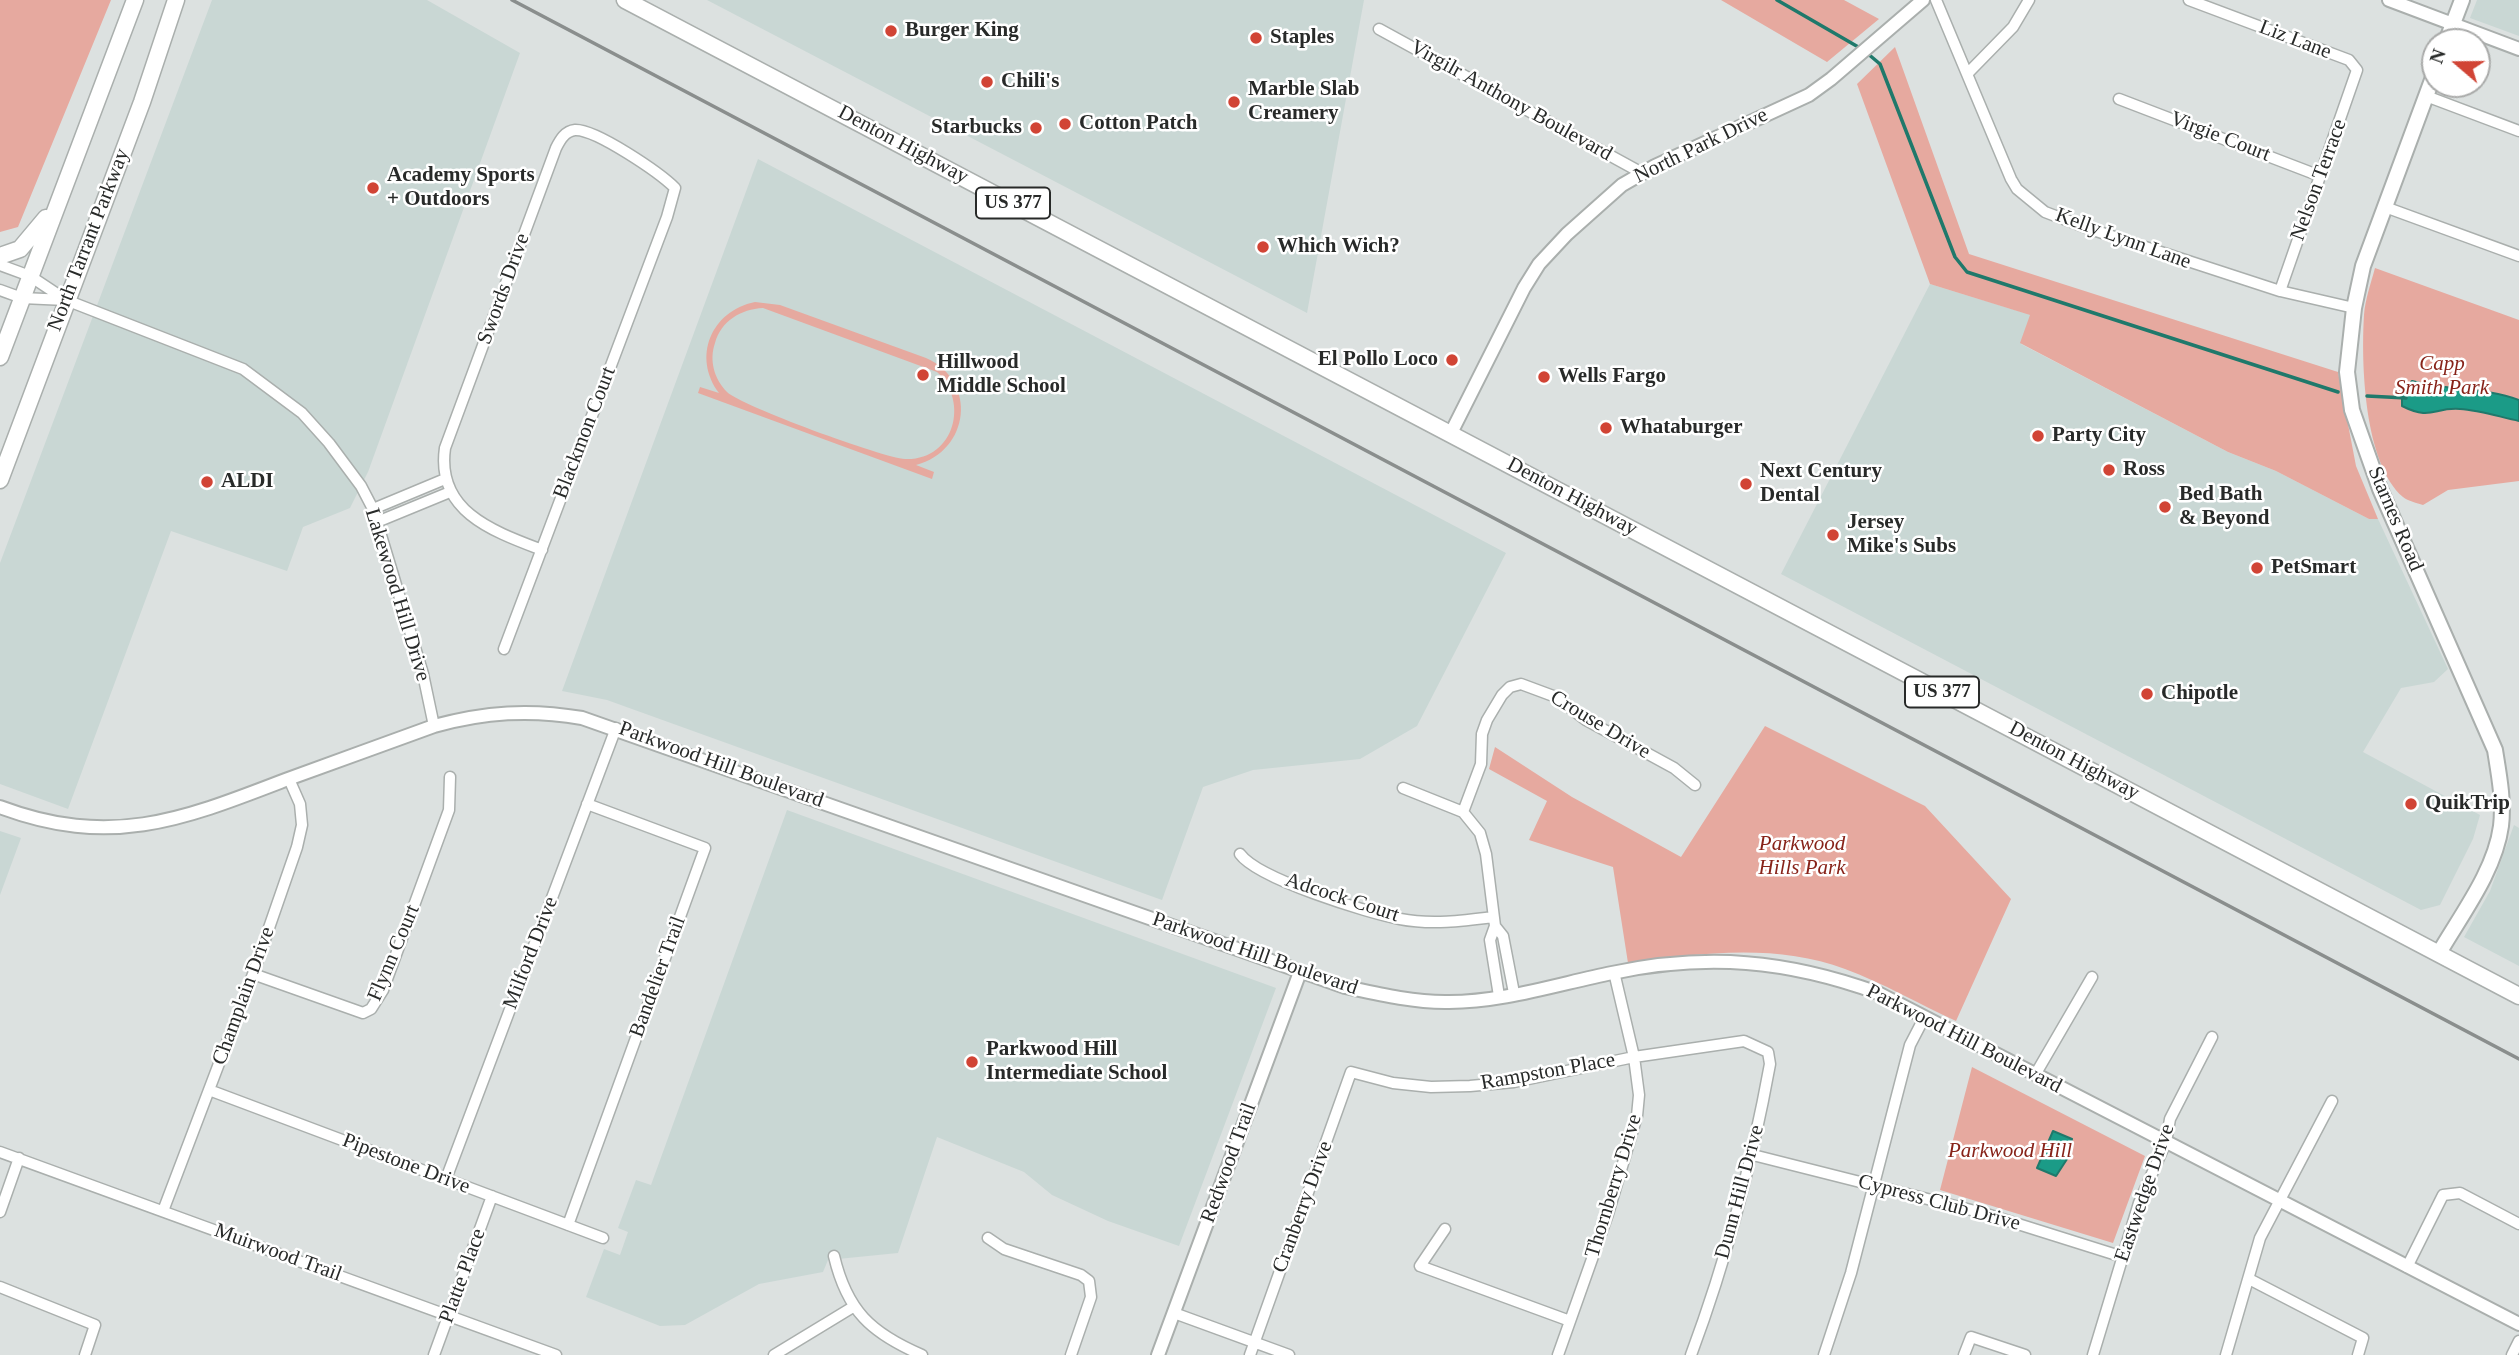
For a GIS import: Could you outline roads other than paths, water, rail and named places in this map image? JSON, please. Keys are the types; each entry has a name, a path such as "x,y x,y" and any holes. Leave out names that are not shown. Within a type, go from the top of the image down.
{"main road":[{"name":"North Tarrant Parkway","path":"0,357 135,0"},
{"name":"North Tarrant Parkway","path":"0,480 142,102 177,0"},
{"path":"2451,28 2462,0"},
{"name":"Denton Highway","path":"636,2 2519,996"},
{"name":"Starnes Road","path":"2425,98 2363,266 2354,308 2347,372 2352,410 2380,489 2490,733 2500,780 2501,828 2491,859 2439,953"},
{"path":"0,256 20,249 28,242 58,202"}],"street":[{"name":"North Park Drive","path":"1451,433 1539,264 1567,234 1613,193 1642,173 1809,95 1923,0"},
{"name":"Kelly Lynn Lane","path":"1936,0 1969,72 2011,179 2025,197 2045,212 2194,265 2280,291 2354,308"},
{"path":"1969,72 2013,27 2029,0"},
{"name":"Liz Lane","path":"2189,0 2349,60 2357,70"},
{"path":"2389,0 2519,49"},
{"name":"Virgilr Anthony Boulevard","path":"1379,29 1642,173"},
{"name":"Nelson Terrace","path":"2280,291 2357,70"},
{"path":"2431,98 2519,131"},
{"name":"Virgie Court","path":"2119,99 2320,176"},
{"name":"Swords Drive","path":"541,550 500,534 470,515 450,492 445,479 446,448 563,135 575,130 590,133 664,178 675,188 667,217"},
{"path":"2385,206 2519,257"},
{"name":"Blackmon Court","path":"504,649 667,217"},
{"path":"0,265 30,276 66,300"},
{"path":"0,290 22,298 66,300"},
{"name":"Lakewood Hill Drive","path":"66,300 243,369 302,413 361,486 373,509 423,674 434,726"},
{"path":"373,509 445,479"},
{"path":"377,522 450,492"},
{"name":"Crouse Drive","path":"1463,812 1481,764 1482,734 1487,720 1502,695 1510,687 1521,684 1556,697 1586,720 1674,768 1695,785"},
{"name":"Parkwood Hill Boulevard","path":"0,807 57,824 141,827 200,813 434,726 471,716 514,710 547,712 615,728 1345,987 1402,998 1447,1002 1499,996 1678,961 1726,960 1772,965 1846,981 1878,993 2280,1203 2519,1324"},
{"name":"Milford Drive","path":"446,1179 615,728"},
{"name":"Flynn Court","path":"253,974 363,1013 371,1009 383,990 449,810 450,777"},
{"name":"Champlain Drive","path":"163,1211 253,974 302,825 300,804 289,779"},
{"path":"1403,788 1463,812 1480,833 1486,854 1494,922 1490,940 1499,996"},
{"name":"Bandelier Trail","path":"568,1225 705,848 587,804"},
{"name":"Adcock Court","path":"1240,854 1257,869 1317,893 1400,919 1494,922"},
{"path":"1494,922 1503,936 1514,993"},
{"name":"Redwood Trail","path":"1158,1355 1300,972"},
{"name":"Thornberry Drive","path":"1558,1355 1608,1214 1637,1116 1639,1095 1633,1057 1614,972"},
{"path":"2035,1075 2092,977"},
{"path":"1824,1355 1851,1273 1910,1045 1924,1018"},
{"name":"Eastwedge Drive","path":"2093,1355 2139,1203 2166,1142 2170,1119 2212,1037"},
{"name":"Rampston Place","path":"1352,1072 1393,1083 1431,1087 1469,1086 1514,1082 1633,1057 1744,1041"},
{"name":"Dunn Hill Drive","path":"1691,1355 1706,1315 1753,1154 1770,1064 1768,1052 1744,1041"},
{"name":"Cranberry Drive","path":"1250,1355 1352,1072"},
{"name":"Pipestone Drive","path":"209,1090 604,1238"},
{"path":"2226,1355 2260,1238 2332,1101"},
{"name":"Muirwood Trail","path":"0,1152 556,1355"},
{"name":"Cypress Club Drive","path":"1753,1154 1983,1213 2123,1257"},
{"path":"0,1212 19,1158"},
{"path":"2407,1267 2443,1195 2450,1192 2460,1193 2519,1224"},
{"name":"Platte Place","path":"434,1355 492,1196"},
{"path":"1445,1229 1420,1266 1570,1321"},
{"path":"988,1238 1003,1249 1081,1275 1090,1285 1091,1297 1070,1355"},
{"path":"834,1256 840,1281 853,1307 885,1337 922,1355"},
{"path":"2249,1279 2363,1338 2358,1355"},
{"path":"0,1287 95,1325 85,1355"},
{"path":"774,1355 853,1307"},
{"path":"1174,1313 1289,1355"},
{"path":"1964,1355 1971,1337 2025,1355"},
{"path":"2512,1355 2519,1341"}],"waterway":[{"path":"1777,0 1860,48"},
{"path":"1867,53 1880,64 1955,257 1967,272 2338,392"},
{"path":"2367,396 2406,398"}],"railway":[{"path":"512,0 2519,1059"}],"place":[{"name":"Burger King","path":"891,31"},
{"name":"Staples","path":"1256,38"},
{"name":"Chili's","path":"987,82"},
{"name":"Marble Slab Creamery","path":"1234,102"},
{"name":"Cotton Patch","path":"1065,124"},
{"name":"Starbucks","path":"1036,128"},
{"name":"Academy Sports + Outdoors","path":"373,188"},
{"name":"Which Wich?","path":"1263,247"},
{"name":"El Pollo Loco","path":"1452,360"},
{"name":"Hillwood Middle School","path":"923,375"},
{"name":"Wells Fargo","path":"1544,377"},
{"name":"Whataburger","path":"1606,428"},
{"name":"Party City","path":"2038,436"},
{"name":"Ross","path":"2109,470"},
{"name":"ALDI","path":"207,482"},
{"name":"Next Century Dental","path":"1746,484"},
{"name":"Bed Bath & Beyond","path":"2165,507"},
{"name":"Jersey Mike's Subs","path":"1833,535"},
{"name":"PetSmart","path":"2257,568"},
{"name":"Chipotle","path":"2147,694"},
{"name":"QuikTrip","path":"2411,804"},
{"name":"Parkwood Hill Intermediate School","path":"972,1062"}],"park label":[{"name":"Capp Smith Park","path":"2442,376"},
{"name":"Parkwood Hills Park","path":"1802,856"},
{"name":"Parkwood Hill","path":"2010,1151"}]}
